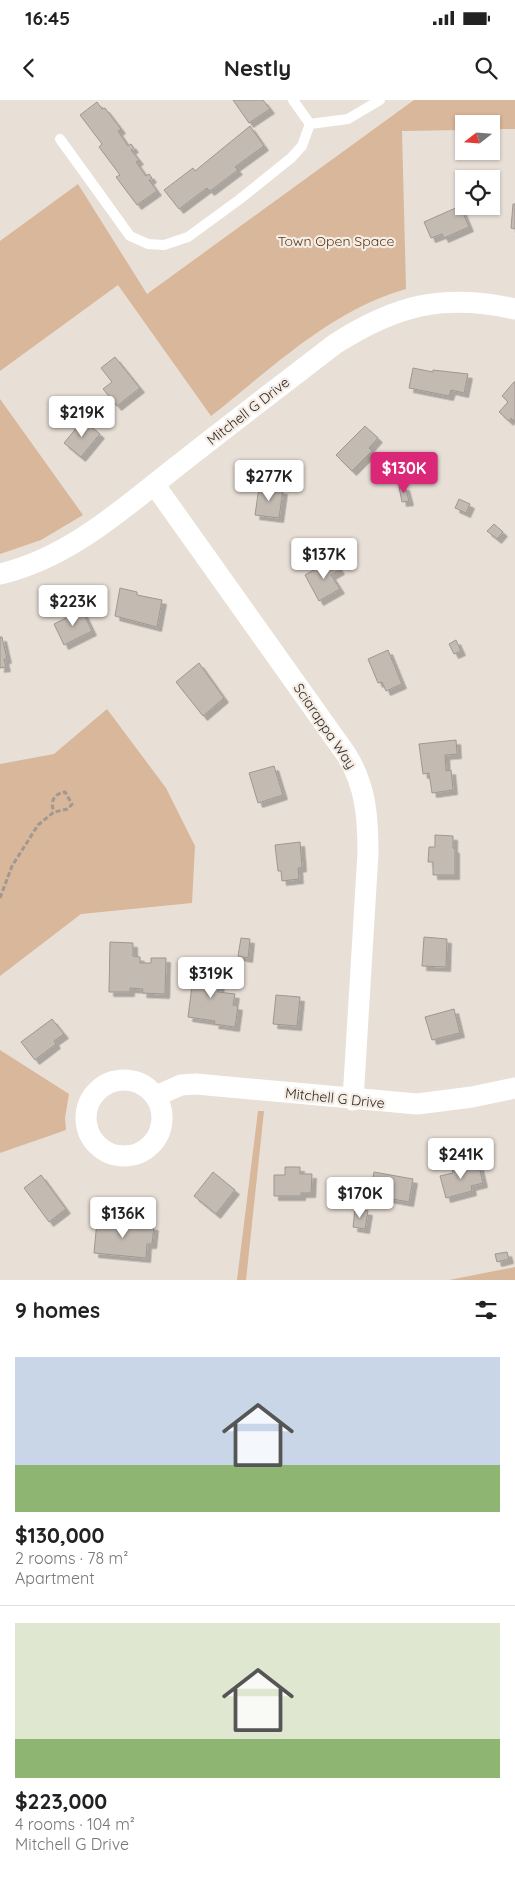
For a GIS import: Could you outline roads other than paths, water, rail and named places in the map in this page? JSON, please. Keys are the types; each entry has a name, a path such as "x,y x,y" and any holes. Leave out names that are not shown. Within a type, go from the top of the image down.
{"street":[{"name":"Mitchell G Drive","path":"0,574 19,569 56,554 154,484 334,344 365,325 406,309 439,302 473,301 515,309"},
{"name":"Sciarappa Way","path":"154,484 346,754 363,789 368,814 368,853 353,1100"},
{"name":"Mitchell G Drive","path":"156,1096 177,1086 196,1084 353,1100 417,1104 515,1088"}],"lane":[{"path":"293,100 310,124"},
{"path":"310,124 348,119 380,100"},
{"path":"60,139 130,236 148,244 164,245 188,237 291,158 302,146 310,124"}],"park label":[{"name":"Town Open Space","path":"336,241"}]}
